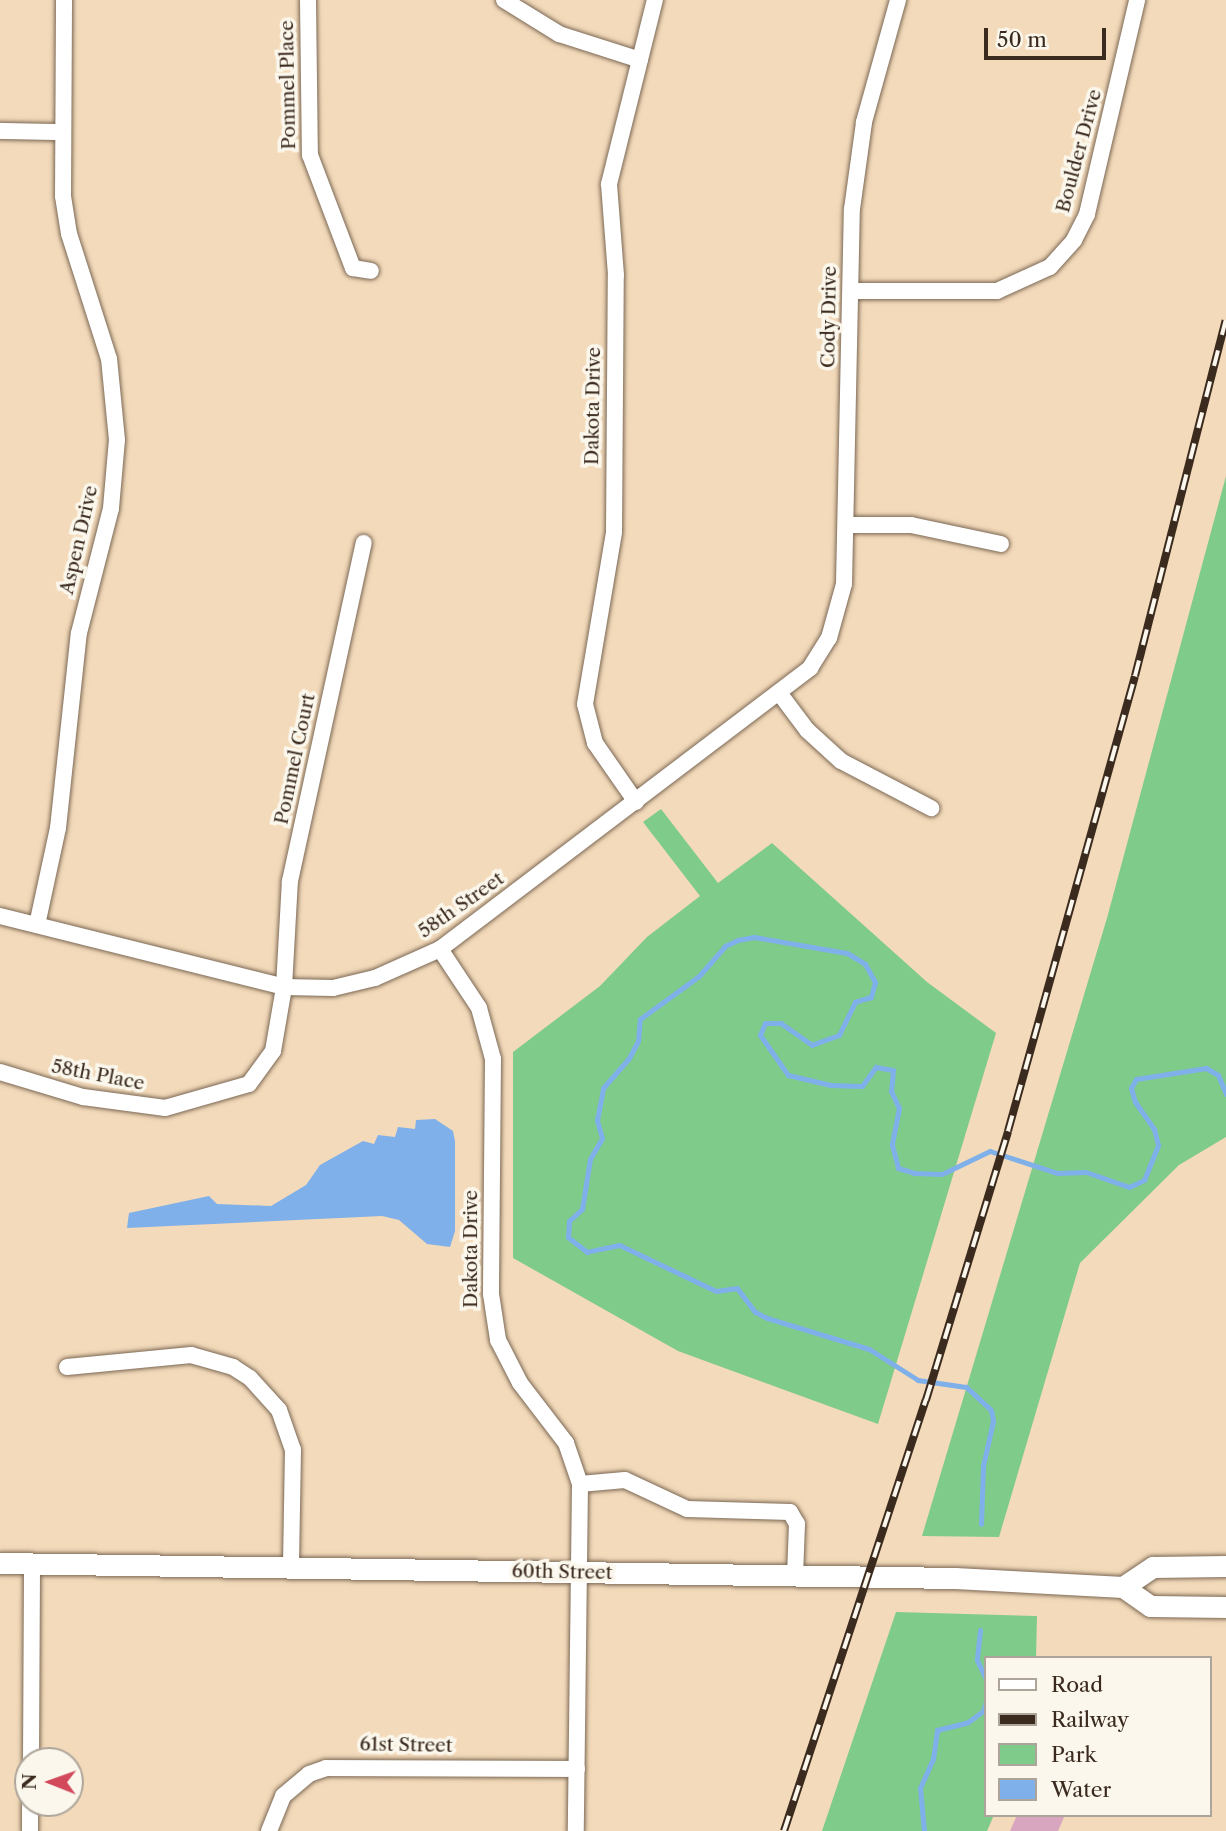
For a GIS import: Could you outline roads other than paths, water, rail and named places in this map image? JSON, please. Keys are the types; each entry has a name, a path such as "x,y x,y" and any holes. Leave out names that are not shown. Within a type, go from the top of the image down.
{"main road":[{"name":"60th Street","path":"0,1563 795,1575 1123,1587"},
{"path":"1226,1566 1153,1567 1123,1587 1150,1606 1226,1607"}],"street":[{"name":"Aspen Drive","path":"37,925 58,828 79,633 111,508 117,440 109,359 69,234 60,132 64,0"},
{"name":"Pommel Place","path":"308,0 310,155 353,268 371,271"},
{"path":"504,0 559,34 640,60"},
{"name":"Dakota Drive","path":"636,802 596,743 585,704 614,533 616,275 609,184 654,0"},
{"name":"Cody Drive","path":"829,638 844,584 852,209 864,122 898,0"},
{"name":"Boulder Drive","path":"850,291 997,291 1050,267 1074,240 1087,214 1137,0"},
{"path":"0,131 60,132"},
{"path":"847,525 911,525 1001,544"},
{"name":"Pommel Court","path":"284,987 290,881 364,543"},
{"name":"58th Street","path":"0,916 284,987 333,988 375,978 440,949 780,694 810,668 829,638"},
{"path":"780,694 807,730 841,761 931,808"},
{"name":"Dakota Drive","path":"440,949 479,1008 493,1059 491,1294 498,1340 520,1384 566,1443 580,1484 576,1831"},
{"name":"58th Place","path":"0,1072 118,1104 165,1108 207,1098 250,1084 273,1051 284,987"},
{"path":"67,1367 191,1355 222,1363 250,1378 279,1410 293,1450 291,1567"},
{"path":"580,1484 625,1480 687,1509 790,1512 797,1524 795,1575"},
{"path":"31,1747 32,1563"},
{"name":"61st Street","path":"268,1831 282,1796 302,1778 326,1768 577,1769"}],"water":[{"path":"435,1119 453,1131 455,1141 455,1231 450,1247 427,1244 399,1220 382,1216 127,1228 129,1213 209,1196 217,1204 271,1206 306,1185 320,1165 363,1141 374,1144 378,1135 395,1137 398,1127 415,1129 416,1120"}],"waterway":[{"path":"981,1524 983,1466 993,1421 991,1410 966,1387 918,1380 869,1349 767,1318 755,1312 737,1288 716,1291 619,1245 587,1252 568,1237 569,1221 582,1209 590,1159 602,1138 597,1120 603,1088 629,1058 638,1041 640,1019 699,976 725,946 738,940 754,937 847,953 865,964 875,982 871,997 855,1002 839,1035 812,1045 781,1023 765,1023 760,1035 788,1075 831,1085 862,1086 876,1067 893,1070 891,1091 899,1108 892,1145 898,1168 914,1173 942,1174 990,1151 1057,1173 1086,1172 1129,1187 1144,1180 1158,1145 1154,1129 1135,1102 1131,1088 1136,1079 1206,1068 1218,1075 1226,1094"},
{"path":"980,1630 977,1660 984,1675"},
{"path":"924,1831 920,1788 933,1759 937,1730 968,1722 984,1708"}],"railway":[{"path":"784,1831 926,1400 1008,1131 1135,676 1226,320"}]}
